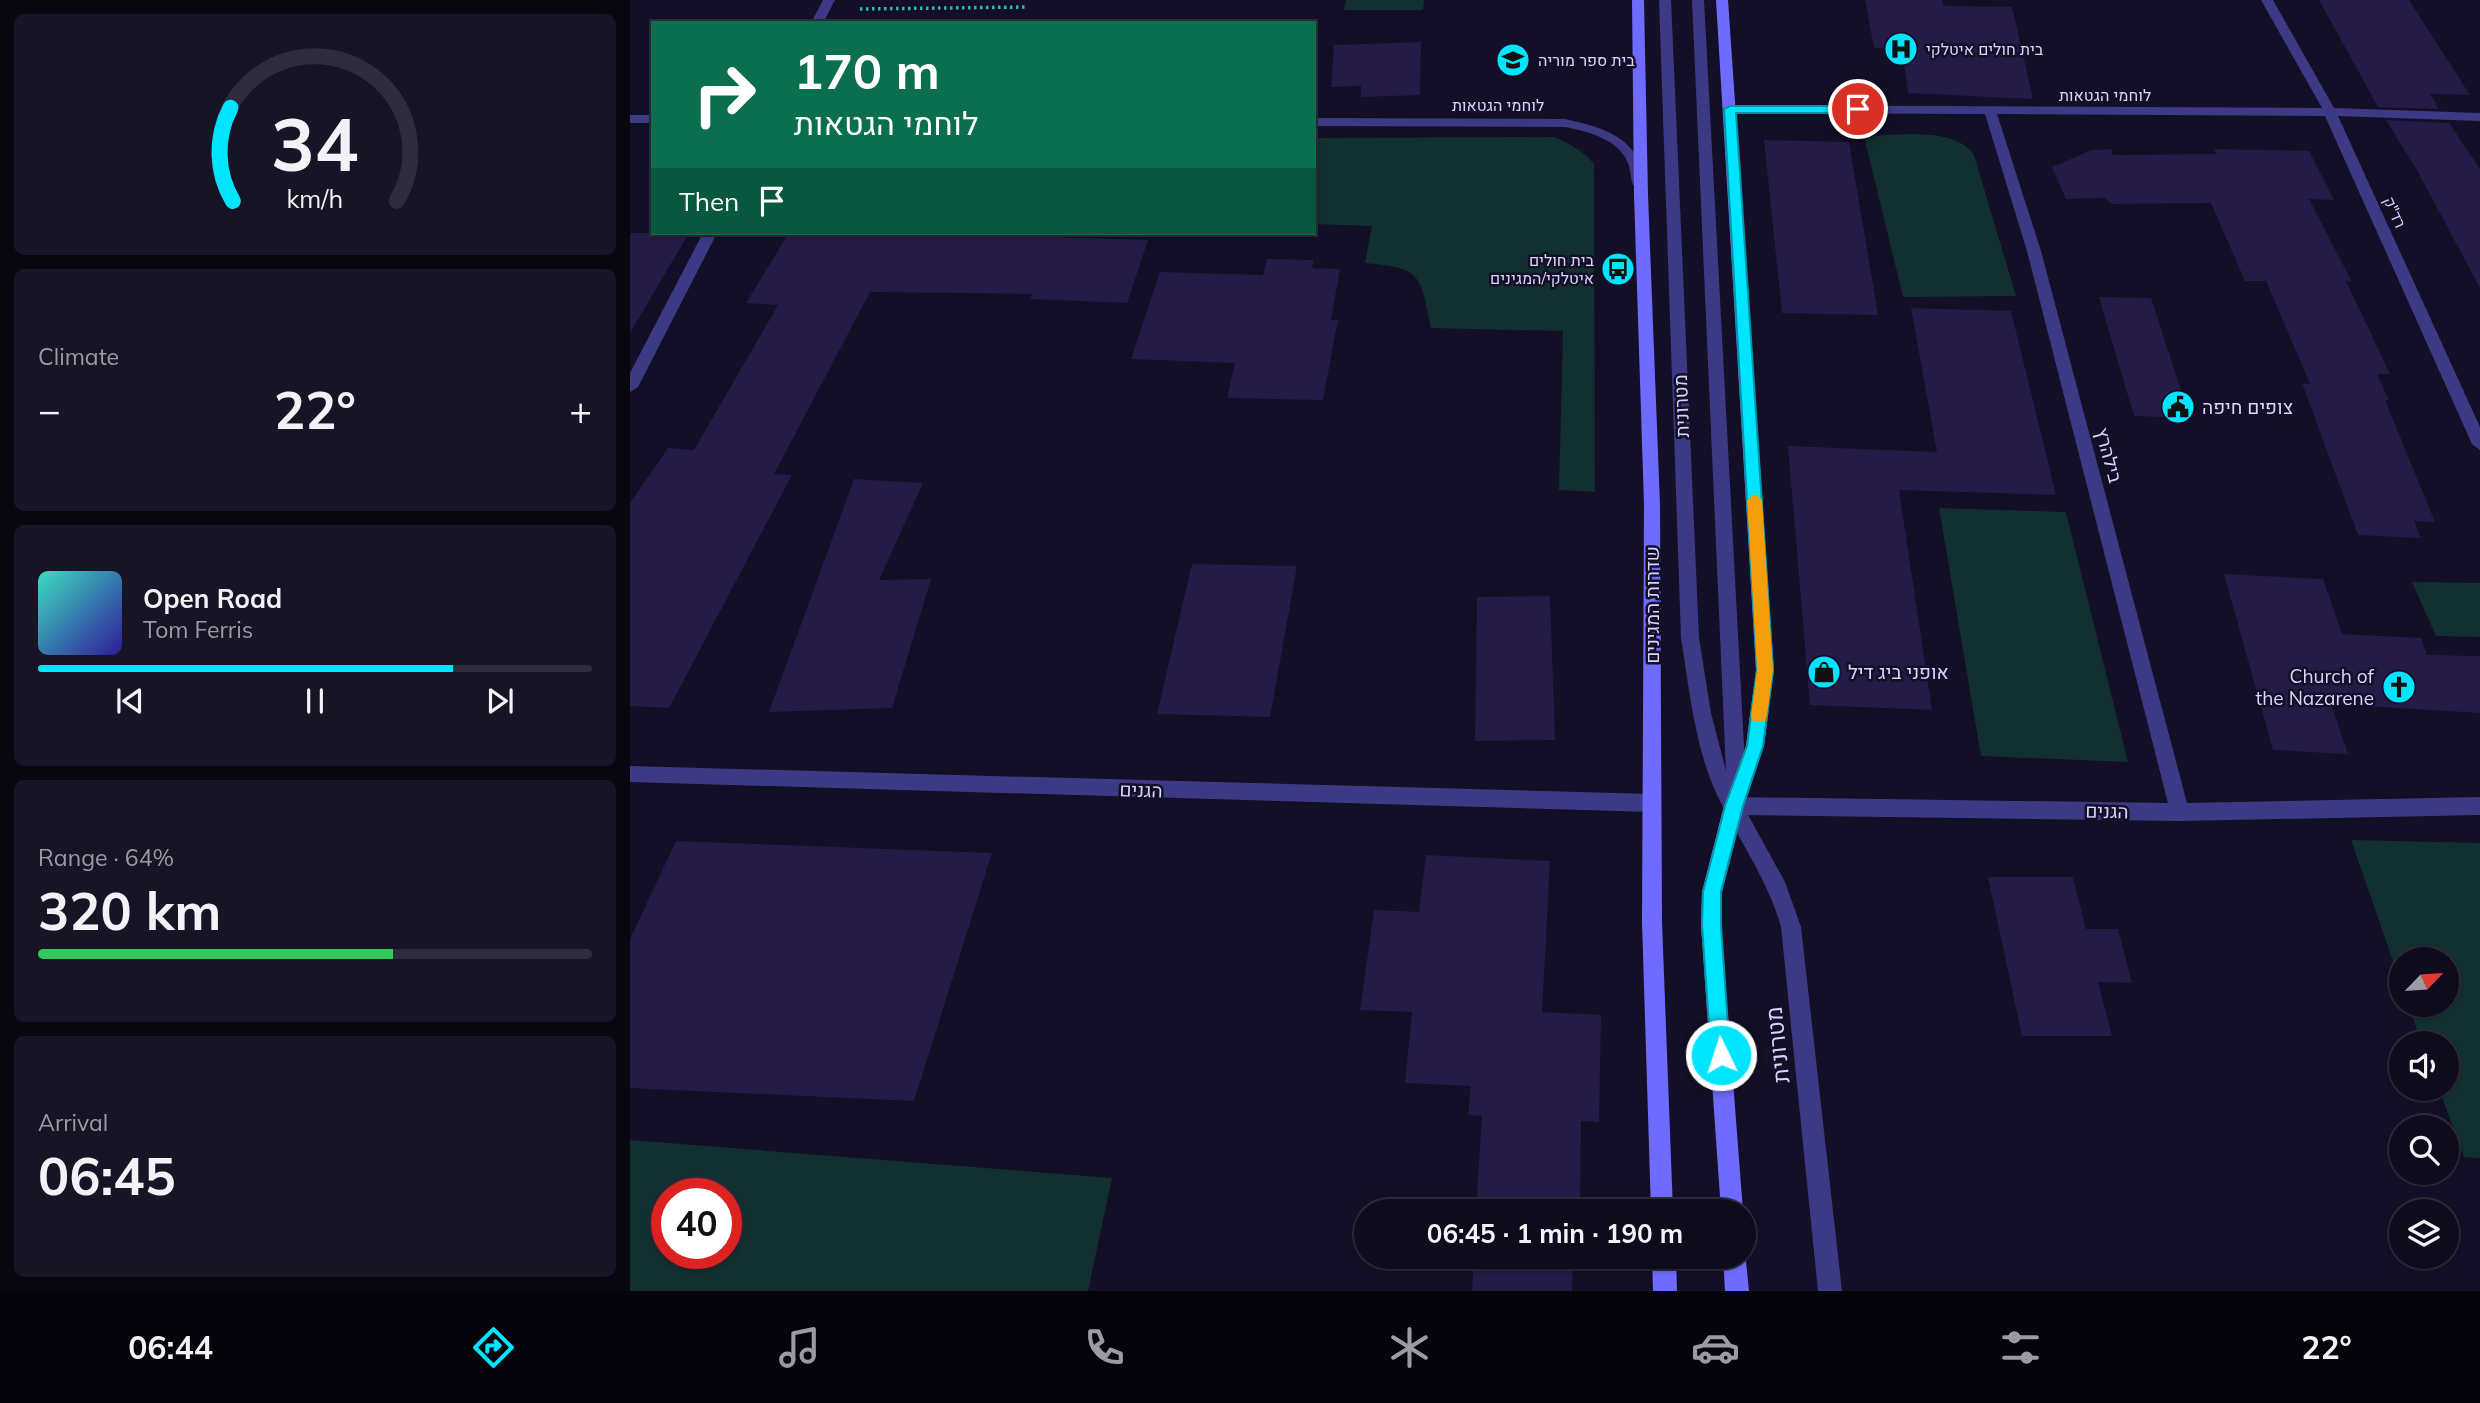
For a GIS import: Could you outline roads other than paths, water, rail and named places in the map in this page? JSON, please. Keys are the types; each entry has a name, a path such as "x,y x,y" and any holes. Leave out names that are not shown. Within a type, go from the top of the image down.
{"street":[{"name":"שדרות המגינים","path":"1638,0 1641,195 1652,505 1653,922 1662,1199"},
{"name":"מטרונית","path":"1665,0 1690,638 1703,720 1723,786 1775,878 1786,904 1791,927 1830,1291"},
{"name":"מטרונית","path":"1699,0 1736,765 1734,806"},
{"path":"1721,0 1765,670 1755,746 1734,806 1712,892 1731,1199"},
{"name":"רד\"ק","path":"2267,0 2330,112 2480,444"},
{"path":"818,21 826,4"},
{"name":"לוחמי הגטאות","path":"1730,109 2330,112 2480,117"},
{"name":"בילהרץ","path":"1990,111 2034,251 2179,812"},
{"path":"630,120 651,119"},
{"name":"לוחמי הגטאות","path":"1316,121 1565,123 1589,128 1615,140 1634,160 1641,195"},
{"path":"630,387 709,235"},
{"name":"הגנים","path":"630,774 1652,803"},
{"name":"הגנים","path":"1734,806 2179,812 2480,806"},
{"path":"1664,1269 1665,1291"},
{"path":"1736,1269 1737,1291"}],"place":[{"name":"בית חולים איטלקי","path":"1901,49"},
{"name":"בית ספר מוריה","path":"1513,60"},
{"name":"בית חולים איטלקי/המגינים","path":"1618,269"},
{"name":"צופים חיפה","path":"2178,407"},
{"name":"אופני ביג דיל","path":"1824,672"},
{"name":"Church of the Nazarene","path":"2399,687"}]}
